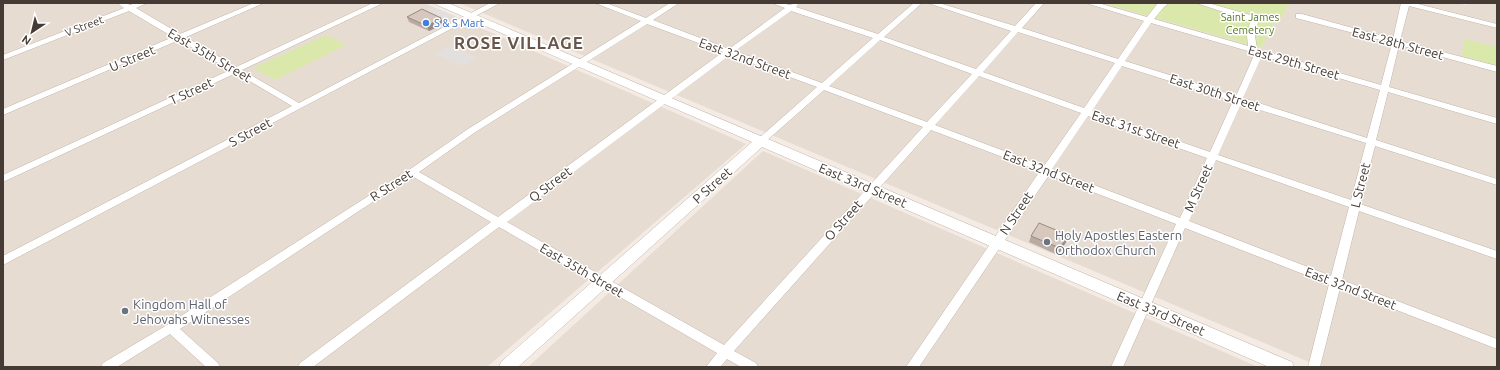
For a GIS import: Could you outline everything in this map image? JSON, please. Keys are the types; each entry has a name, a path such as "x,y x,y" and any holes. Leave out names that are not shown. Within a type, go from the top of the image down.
{"street":[{"name":"East 35th Street","path":"121,3 298,106"},
{"name":"V Street","path":"3,58 144,3"},
{"name":"U Street","path":"3,112 260,3"},
{"name":"T Street","path":"3,179 379,3"},
{"name":"East 33rd Street","path":"440,3 1286,367"},
{"name":"S Street","path":"3,261 496,3"},
{"name":"East 32nd Street","path":"599,3 1046,170 1497,344"},
{"name":"R Street","path":"107,367 171,328 412,172 471,131 675,3"},
{"name":"East 31st Street","path":"776,3 794,5 1086,112 1497,255"},
{"name":"P Street","path":"507,367 918,3"},
{"name":"East 30th Street","path":"932,3 1497,182"},
{"name":"O Street","path":"712,367 1040,3"},
{"name":"East 29th Street","path":"1090,3 1497,121"},
{"name":"N Street","path":"912,367 1149,20 1165,3"},
{"path":"1200,3 1244,15 1253,20 1254,23 1250,30 1250,39 1257,51"},
{"path":"1405,3 1497,26"},
{"name":"L Street","path":"1314,367 1385,88 1405,3"},
{"name":"Q Street","path":"304,367 664,99 794,5"},
{"name":"East 28th Street","path":"1299,16 1497,70"},
{"name":"M Street","path":"1117,367 1238,100 1257,51"},
{"name":"East 35th Street","path":"412,172 752,367"},
{"path":"171,328 214,367"}],"shaded area":[{"path":"3,3 424,3 746,144 487,367 3,367"},
{"path":"459,3 1103,3 1261,48 1276,19 1283,16 1289,3 1458,3 1465,5 1470,3 1497,3 1497,367 1321,367"},
{"path":"433,7 457,17 444,24 420,14"},
{"path":"449,46 477,58 463,66 435,54"},
{"path":"763,151 1258,367 528,367"}],"green space":[{"name":"Saint James Cemetery","path":"1103,3 1289,3 1283,16 1276,19 1261,48"},
{"path":"326,35 346,45 275,80 253,68"},
{"path":"1464,39 1497,47 1497,66 1462,56"}],"building":[{"path":"422,9 441,18 427,26 407,17"},
{"path":"1039,223 1068,235 1060,248 1031,236"}],"place":[{"name":"S & S Mart","path":"426,23"},
{"name":"Holy Apostles Eastern Orthodox Church","path":"1047,242"},
{"name":"Kingdom Hall of Jehovahs Witnesses","path":"125,311"}],"district":[{"name":"ROSE VILLAGE","path":"519,43"}]}
